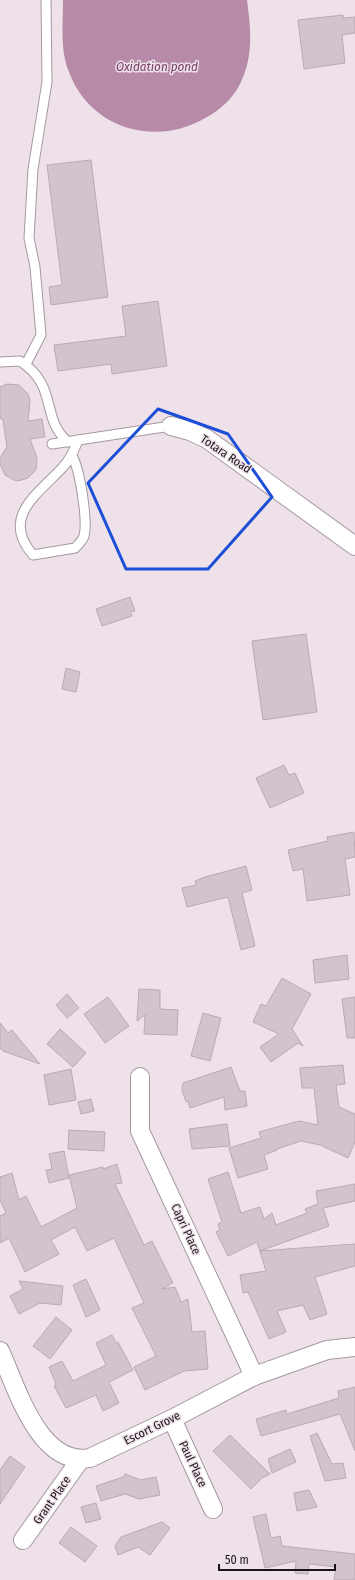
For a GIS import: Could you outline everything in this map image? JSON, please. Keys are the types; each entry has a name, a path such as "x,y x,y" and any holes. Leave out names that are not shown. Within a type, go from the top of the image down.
{"street":[{"name":"Totara Road","path":"171,426 190,431 207,439 355,546"},
{"name":"Capri Place","path":"140,1077 140,1132 254,1376"},
{"name":"Escort Grove","path":"80,1460 90,1458 172,1419 254,1376 327,1350 355,1347"},
{"path":"0,1351 33,1423 42,1438 54,1450 68,1458 80,1460"},
{"name":"Paul Place","path":"172,1419 213,1509"},
{"name":"Grant Place","path":"23,1540 80,1460"}],"lane":[{"path":"26,364 41,334 35,267 29,238 33,169 46,82 46,0"},
{"path":"0,362 20,361 26,364 38,376 45,388 54,425 59,434 68,442"},
{"name":"Totara Road","path":"52,444 171,426"},
{"path":"72,456 76,463 84,503 86,524 84,537 74,548 33,555 22,545 15,535 14,524 21,506 35,490 63,468 72,456 78,440"}],"highlighted area":[{"path":"158,409 228,434 272,497 208,569 126,569 88,483"}],"water":[{"name":"Oxidation pond","path":"63,0 247,0 250,22 250,44 244,75 233,95 221,108 207,117 187,126 167,131 146,131 127,128 108,119 92,107 79,92 69,72 63,46"}],"building":[{"path":"343,15 343,18 355,17 355,33 342,35 345,63 304,69 298,20"},
{"path":"91,160 108,297 51,305 49,287 62,285 47,165"},
{"path":"158,301 167,366 112,374 111,364 58,371 54,345 126,336 122,306"},
{"path":"7,384 19,385 28,394 30,400 28,421 42,419 45,437 30,439 37,458 36,470 28,478 16,481 5,475 0,464 0,458 7,447 3,420 0,418 0,387"},
{"path":"130,597 135,611 130,612 132,616 102,626 96,609"},
{"path":"306,634 317,712 263,720 252,641"},
{"path":"66,668 80,672 76,692 62,689"},
{"path":"284,765 289,775 295,773 304,793 270,808 256,778"},
{"path":"354,832 355,857 345,859 350,895 307,901 303,869 293,871 288,850 328,841 327,837"},
{"path":"246,866 252,890 242,893 255,946 241,950 228,897 187,907 182,888 196,885 195,881 205,877"},
{"path":"347,955 349,979 315,983 313,960"},
{"path":"282,978 311,994 292,1029 303,1046 298,1043 271,1062 260,1047 279,1034 253,1022 261,1004 266,1006"},
{"path":"139,989 160,990 160,1009 178,1010 177,1035 144,1034 145,1015 137,1021"},
{"path":"67,994 79,1008 67,1018 56,1005"},
{"path":"108,997 129,1026 105,1043 84,1014"},
{"path":"355,997 355,1038 347,1038 342,999"},
{"path":"203,1013 221,1018 210,1061 191,1056"},
{"path":"0,1023 8,1033 12,1030 40,1064 3,1051 0,1048"},
{"path":"60,1029 86,1053 73,1067 47,1044"},
{"path":"343,1065 345,1084 336,1085 339,1107 355,1114 355,1142 348,1158 320,1145 301,1141 264,1155 268,1169 238,1178 229,1148 261,1138 259,1132 299,1121 318,1125 314,1088 302,1088 300,1068"},
{"path":"231,1067 240,1091 245,1091 247,1106 225,1110 224,1097 190,1108 188,1101 186,1102 182,1090 183,1083"},
{"path":"71,1069 76,1100 49,1105 44,1075"},
{"path":"91,1099 94,1111 81,1114 78,1102"},
{"path":"227,1124 230,1146 192,1149 189,1129"},
{"path":"69,1130 105,1132 104,1151 68,1149"},
{"path":"64,1151 69,1178 49,1183 46,1170 52,1169 49,1154"},
{"path":"117,1164 122,1183 115,1184 144,1245 152,1241 173,1283 162,1289 175,1287 181,1302 188,1299 192,1332 205,1331 208,1369 184,1371 145,1390 134,1367 156,1356 132,1308 144,1303 114,1238 87,1251 75,1227 51,1240 59,1254 25,1272 9,1238 0,1243 0,1216 6,1213 0,1200 0,1177 12,1173 19,1200 26,1196 41,1227 77,1208 69,1175 103,1167 103,1169"},
{"path":"228,1172 241,1213 260,1207 264,1219 272,1213 276,1225 307,1213 305,1209 318,1204 316,1191 355,1184 355,1201 323,1208 329,1226 260,1251 355,1244 355,1266 315,1277 327,1314 310,1320 303,1305 277,1311 286,1332 269,1339 248,1292 243,1293 240,1275 266,1271 257,1242 228,1256 216,1232 220,1230 218,1224 222,1222 208,1179"},
{"path":"86,1279 100,1310 86,1317 73,1285"},
{"path":"19,1281 63,1286 61,1305 40,1303 19,1314 10,1296 23,1289"},
{"path":"56,1317 72,1330 50,1359 33,1346"},
{"path":"112,1335 116,1343 118,1342 133,1370 109,1382 119,1403 103,1411 96,1395 66,1408 54,1386 56,1385 49,1367 62,1361 73,1381 106,1365 96,1343"},
{"path":"355,1387 355,1451 340,1414 261,1436 256,1419 286,1410 287,1414 339,1398 338,1391"},
{"path":"317,1433 332,1464 343,1463 346,1478 325,1481 310,1436"},
{"path":"230,1435 270,1474 262,1478 251,1489 213,1451"},
{"path":"290,1449 296,1462 272,1473 268,1459"},
{"path":"10,1456 25,1467 0,1504 0,1470"},
{"path":"125,1474 141,1480 156,1477 160,1495 139,1499 125,1494 101,1501 96,1486 123,1477"},
{"path":"309,1490 317,1507 297,1511 294,1493"},
{"path":"96,1503 101,1519 86,1523 81,1507"},
{"path":"266,1514 271,1538 280,1536 282,1546 355,1554 355,1580 334,1580 336,1567 309,1564 308,1574 295,1573 296,1561 265,1568 253,1517"},
{"path":"162,1522 170,1528 150,1555 138,1547 118,1555 115,1546 121,1537"},
{"path":"71,1527 97,1546 85,1562 59,1543"}]}
